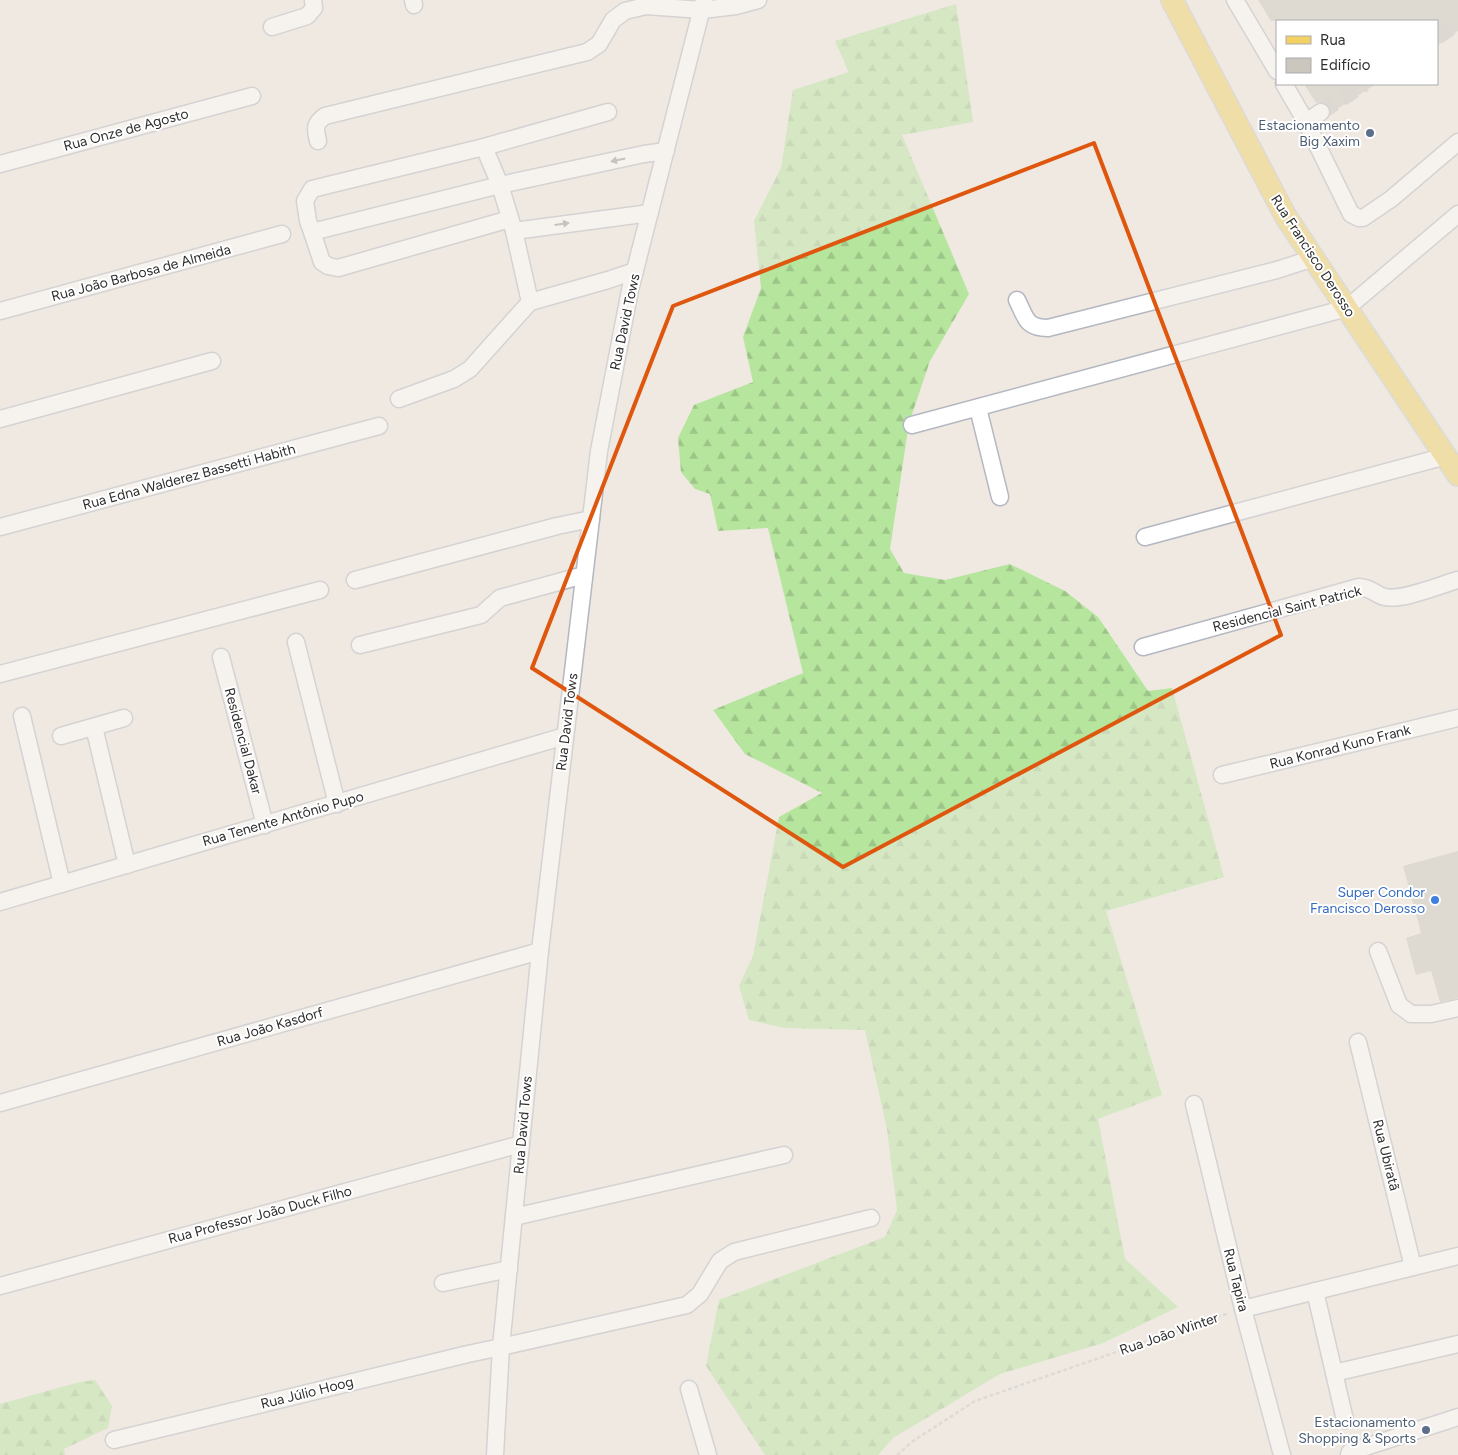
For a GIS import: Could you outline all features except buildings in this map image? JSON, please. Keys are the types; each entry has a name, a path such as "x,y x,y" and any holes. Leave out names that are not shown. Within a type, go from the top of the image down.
{"main road":[{"name":"Rua Francisco Derosso","path":"1172,0 1286,218 1458,475"}],"street":[{"path":"272,27 307,16 314,8 314,0"},
{"path":"318,141 315,130 318,121 325,116 587,52 599,44 613,20 625,11 646,6 736,6 758,0"},
{"path":"1235,0 1276,70"},
{"name":"Rua David Tows","path":"495,1455 502,1347 540,951 599,452 635,270 703,5"},
{"path":"1285,85 1306,122 1352,214 1359,218 1363,218 1391,199 1458,142"},
{"name":"Rua Onze de Agosto","path":"0,164 252,96"},
{"path":"608,112 484,147 312,189 305,201 308,220 322,262 328,266 338,268 512,225 650,213"},
{"path":"1306,122 1321,112"},
{"path":"484,147 500,184 512,225 530,302"},
{"path":"312,232 500,184 666,151"},
{"path":"912,425 1347,308 1458,214"},
{"name":"Rua João Barbosa de Almeida","path":"0,311 282,234"},
{"path":"1017,300 1029,323 1037,328 1048,328 1277,270 1314,258"},
{"path":"399,399 454,380 470,369 530,302 608,280 635,270"},
{"path":"0,419 212,361"},
{"path":"978,408 1000,497"},
{"name":"Rua Edna Walderez Bassetti Habith","path":"0,527 379,426"},
{"path":"1145,538 1446,456"},
{"path":"355,580 557,526 591,519"},
{"path":"360,645 481,614 500,598 584,576"},
{"name":"Residencial Saint Patrick","path":"1143,647 1359,587 1368,588 1383,597 1397,598 1458,580"},
{"path":"0,674 320,590"},
{"path":"296,642 337,804"},
{"name":"Residencial Dakar","path":"221,657 265,824"},
{"path":"22,716 62,884"},
{"path":"61,736 124,718"},
{"name":"Rua Konrad Kuno Frank","path":"1222,775 1458,718"},
{"path":"94,726 127,865"},
{"name":"Rua Tenente Antônio Pupo","path":"0,902 565,736"},
{"name":"Rua João Kasdorf","path":"0,1103 540,951"},
{"path":"1378,951 1399,1005 1410,1014 1431,1014 1458,1008"},
{"name":"Rua Ubiratã","path":"1358,1042 1413,1267"},
{"name":"Rua Tapira","path":"1194,1104 1243,1309 1282,1455"},
{"name":"Rua Professor João Duck Filho","path":"0,1286 521,1144"},
{"path":"514,1217 784,1155"},
{"name":"Rua Júlio Hoog","path":"114,1440 468,1354 687,1305 700,1294 720,1261 734,1252 871,1218"},
{"path":"1243,1309 1458,1256"},
{"path":"443,1283 509,1269"},
{"path":"1315,1291 1345,1420"},
{"path":"1334,1373 1458,1344"},
{"path":"690,1389 708,1455"},
{"path":"1349,1455 1350,1452 1458,1417"}],"path":[{"name":"Rua João Winter","path":"897,1455 913,1441 976,1401 1243,1309"}],"highlighted area":[{"path":"1094,143 1281,635 843,867 532,668 673,306"}],"green space":[{"path":"956,4 973,122 902,135 969,294 930,361 909,423 890,549 904,573 945,580 1010,564 1065,591 1098,617 1148,691 1172,688 1224,877 1106,911 1162,1095 1098,1119 1125,1259 1178,1307 1103,1343 1000,1374 893,1438 878,1455 765,1455 706,1366 719,1300 885,1237 897,1210 887,1129 865,1030 785,1028 749,1020 739,986 753,956 779,817 822,793 745,754 713,710 803,673 768,528 718,531 710,494 695,489 681,472 678,438 694,405 753,382 743,337 761,288 754,221 781,168 793,90 849,72 835,41"},
{"path":"95,1380 112,1406 108,1428 64,1449 65,1455 0,1455 0,1404 80,1382"}],"tunnel":[{"path":"1438,36 1458,23"},
{"path":"1321,112 1362,85"}],"place":[{"name":"Estacionamento Big Xaxim","path":"1370,133"},
{"name":"Super Condor Francisco Derosso","path":"1435,900"},
{"name":"Estacionamento Shopping & Sports","path":"1426,1430"}]}
